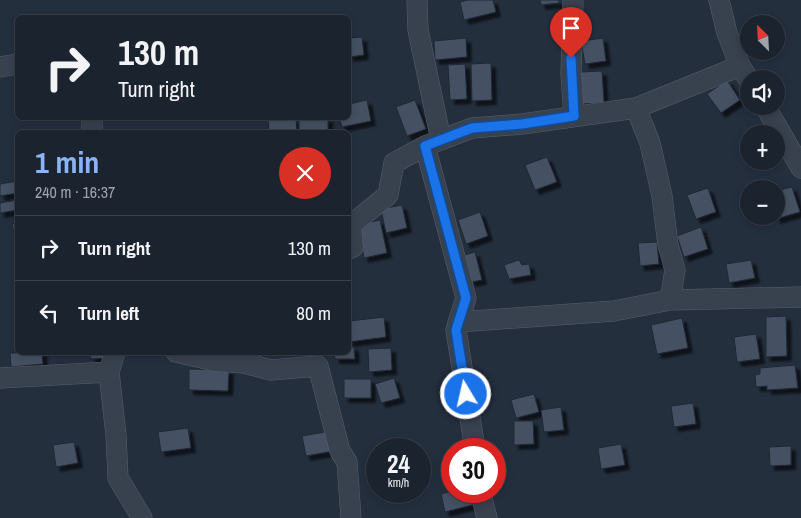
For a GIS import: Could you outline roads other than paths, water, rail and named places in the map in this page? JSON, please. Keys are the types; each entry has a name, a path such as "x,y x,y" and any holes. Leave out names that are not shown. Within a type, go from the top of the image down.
{"street":[{"path":"417,0 418,30 433,143 466,298 456,330 473,438"},
{"path":"573,0 571,74 574,116"},
{"path":"720,0 727,33 744,70"},
{"path":"0,67 15,64"},
{"path":"351,249 353,248 351,225 388,195 394,163 433,143 472,128 522,124 636,108 740,75"},
{"path":"636,108 650,143 662,196 668,244 675,270 670,300"},
{"path":"770,115 801,168"},
{"path":"458,322 614,311 670,300 801,297"},
{"path":"114,355 109,372 116,435 118,478 142,518"},
{"path":"189,355 216,361 244,363 271,370 321,359 340,450 347,462 352,518"},
{"path":"0,378 109,372"},
{"path":"483,503 487,518"}]}
